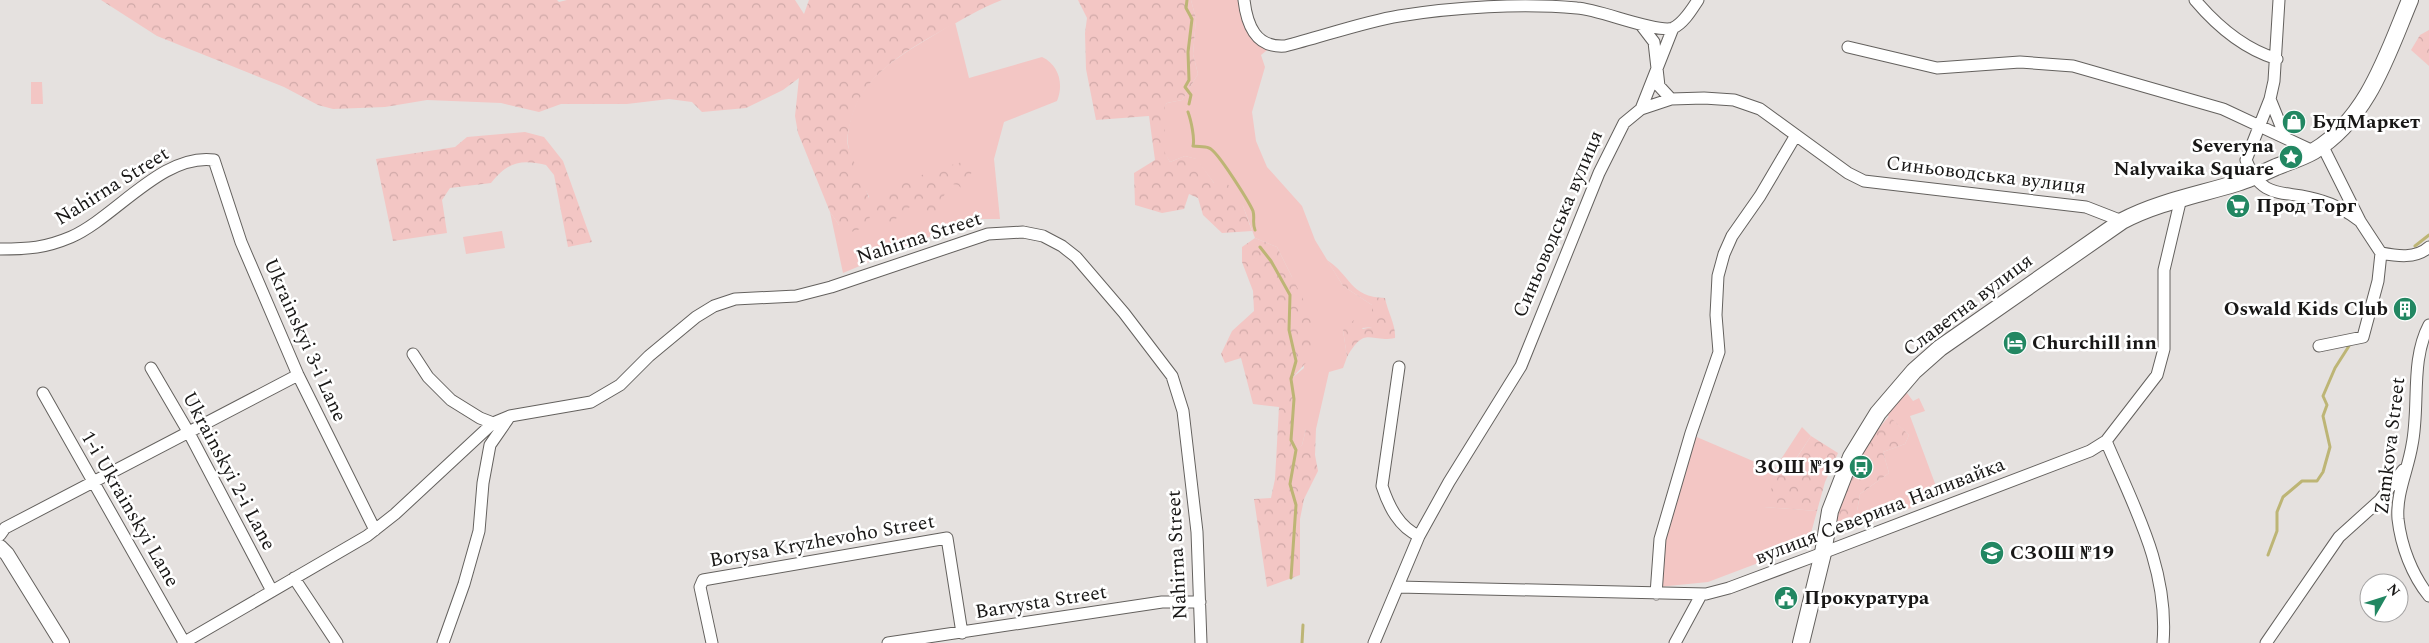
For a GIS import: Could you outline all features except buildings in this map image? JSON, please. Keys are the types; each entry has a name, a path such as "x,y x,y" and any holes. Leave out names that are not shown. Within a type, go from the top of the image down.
{"main road":[{"path":"2122,221 2138,213 2181,198 2253,177 2318,148 2335,136 2354,116 2373,85 2410,0"},
{"name":"Славетна вулиця","path":"1803,642 1823,553 1830,511 1851,457 1878,413 1914,370 1981,318 2122,221"}],"street":[{"path":"1244,0 1246,13 1252,28 1259,40 1271,47 1285,46 1397,16 1491,7 1578,8 1608,13 1660,29 1673,28"},
{"path":"1641,109 1657,64 1673,28 1684,19 1698,0"},
{"path":"2194,0 2210,17 2234,37 2260,54 2277,59"},
{"path":"2279,0 2277,59 2270,100 2246,160 2253,177 2269,190 2321,200 2349,213 2360,221"},
{"path":"1641,24 1654,42 1659,86 1671,99"},
{"path":"1848,47 1937,68 2020,62 2073,66 2223,109 2260,127 2318,148 2360,221 2381,253 2378,281 2363,337 2319,346"},
{"name":"Синьоводська вулиця","path":"1374,643 1419,536 1449,482 1521,366 1599,173 1624,123 1641,109 1671,99 1704,98 1747,103 1760,109 1848,173 1864,181 2086,207 2122,221"},
{"path":"2270,100 2285,136"},
{"path":"1656,594 1660,538 1691,433 1719,352 1716,315 1718,276 1724,254 1732,236 1760,196 1796,135"},
{"name":"Nahirna Street","path":"0,249 38,249 73,236 170,168 200,158 214,160"},
{"name":"Ukrainskyi 3-i Lane","path":"214,160 241,242 298,375 375,530"},
{"name":"вулиця Северина Наливайка","path":"1398,587 1701,595 1729,588 2090,451 2106,441 2158,375 2164,349 2164,270 2181,198"},
{"name":"Nahirna Street","path":"184,643 200,639 272,591 375,530 493,423 510,416 591,402 620,385 648,356 696,317 714,306 734,299 796,296 831,287 988,234 1023,232 1043,236 1062,246 1076,257 1124,313 1172,376 1183,411 1197,532 1201,643"},
{"path":"2381,253 2397,256 2421,254 2429,247"},
{"name":"Zamkova Street","path":"2429,325 2425,332 2418,372 2413,444 2399,494 2398,520 2406,552 2415,574 2429,596"},
{"path":"413,354 428,378 451,400 480,418 493,423"},
{"path":"1399,367 1382,486 1388,505 1408,531 1419,536"},
{"name":"Ukrainskyi 2-i Lane","path":"152,368 189,433 272,591"},
{"path":"0,536 5,528 298,375"},
{"name":"1-i Ukrainskyi Lane","path":"43,393 184,643"},
{"path":"443,643 464,584 479,531 483,482 490,445 510,416"},
{"path":"2106,441 2153,550 2165,619 2163,643"},
{"path":"2266,643 2339,537 2380,500 2407,465"},
{"name":"Borysa Kryzhevoho Street","path":"712,643 700,587 703,580 947,538 962,633"},
{"path":"0,547 7,554 62,643"},
{"path":"294,578 337,643"},
{"path":"1675,643 1701,595"},
{"name":"Barvysta Street","path":"888,643 1162,602 1200,602"}],"green space":[{"path":"101,0 557,0 559,2 567,0 795,0 804,14 809,0 1002,0 971,14 899,57 886,67 864,90 851,120 847,143 871,208 869,219 863,227 850,232 839,225 830,212 798,133 795,116 799,78 783,90 746,108 702,112 692,102 669,99 627,104 561,104 539,112 501,103 427,100 385,107 333,109 318,105 284,87 157,36"},
{"path":"1078,0 1191,0 1196,19 1193,54 1198,74 1182,100 1167,103 1165,106 1165,153 1170,162 1185,156 1197,159 1214,183 1227,183 1243,206 1252,231 1222,233 1203,215 1198,198 1189,194 1184,209 1162,213 1135,205 1134,173 1155,160 1149,116 1096,120 1086,69 1085,33 1087,18"},
{"path":"1191,0 1244,0 1246,13 1271,47 1261,55 1265,67 1252,112 1256,141 1267,167 1302,206 1315,240 1343,286 1372,305 1372,327 1343,330 1347,357 1343,368 1329,372 1316,429 1306,429 1302,445 1296,450 1291,440 1294,399 1291,379 1304,368 1292,277 1277,247 1255,238 1243,206 1214,183 1196,159 1185,156 1170,162 1165,154 1165,106 1167,103 1182,100 1198,74 1193,54 1196,19"},
{"path":"955,22 969,78 1042,57 1053,65 1059,76 1060,88 1057,101 1004,122 994,159 1000,219 972,219 843,273 830,212 839,225 869,197 854,164 848,144 850,121 858,101 868,86 894,61"},
{"path":"2429,30 2429,66 2411,50 2420,35"},
{"path":"31,82 42,82 43,104 31,104"},
{"path":"525,132 544,137 563,161 592,242 568,247 554,175 546,165 529,162 509,166 491,183 450,188 442,200 447,233 393,241 376,159 455,147 467,137"},
{"path":"977,159 964,191 958,185 952,184 936,212 930,216 923,211 928,200 924,198 884,226 874,215 876,206 885,194 903,183 929,172"},
{"path":"502,231 505,248 466,254 463,237"},
{"path":"1255,238 1277,247 1313,319 1315,353 1291,379 1294,399 1291,440 1296,449 1302,445 1306,429 1316,429 1315,455 1318,471 1304,499 1300,519 1300,575 1267,587 1254,499 1271,498 1275,479 1279,407 1253,404 1241,358 1225,363 1221,354 1232,331 1254,311 1253,291 1242,262 1242,247"},
{"path":"1327,260 1364,294 1385,298 1395,338 1363,338 1353,347 1347,357 1343,330 1354,320 1363,329 1372,327 1372,305 1343,286"},
{"path":"1904,389 1913,401 1919,398 1925,411 1910,416 1940,497 1854,529 1860,494 1889,473 1883,452 1905,444 1909,435 1884,412"},
{"path":"1889,416 1909,435 1905,444 1883,452 1889,473 1860,494 1854,529 1841,535 1834,531 1854,470 1870,442"},
{"path":"1802,427 1811,436 1764,507 1817,511 1808,544 1708,582 1658,587 1661,539 1692,435 1774,470"},
{"path":"1811,436 1838,453 1825,482 1817,511 1763,507 1778,474 1787,473"}],"waterway":[{"path":"1187,0 1186,8 1192,19 1188,52 1189,80 1185,87 1191,95 1189,104"},
{"path":"1188,112 1193,146 1209,148 1219,157 1253,211 1255,230"},
{"path":"2415,246 2429,235"},
{"path":"1260,247 1271,261 1290,295 1289,330 1296,361 1291,379 1294,399 1291,440 1296,450 1290,484 1296,505 1291,578"},
{"path":"2268,555 2277,531 2277,512 2283,497 2302,481 2317,481 2323,472 2330,447 2323,416 2327,405 2323,396 2335,368 2349,346"},
{"path":"1302,643 1303,625"}],"place":[{"name":"БудМаркет","path":"2294,122"},
{"name":"Severyna Nalyvaika Square","path":"2291,157"},
{"name":"Прод Торг","path":"2238,206"},
{"name":"Oswald Kids Club","path":"2405,309"},
{"name":"Churchill inn","path":"2015,343"},
{"name":"ЗОШ №19","path":"1861,467"},
{"name":"СЗОШ №19","path":"1992,553"},
{"name":"Прокуратура","path":"1786,598"}]}
